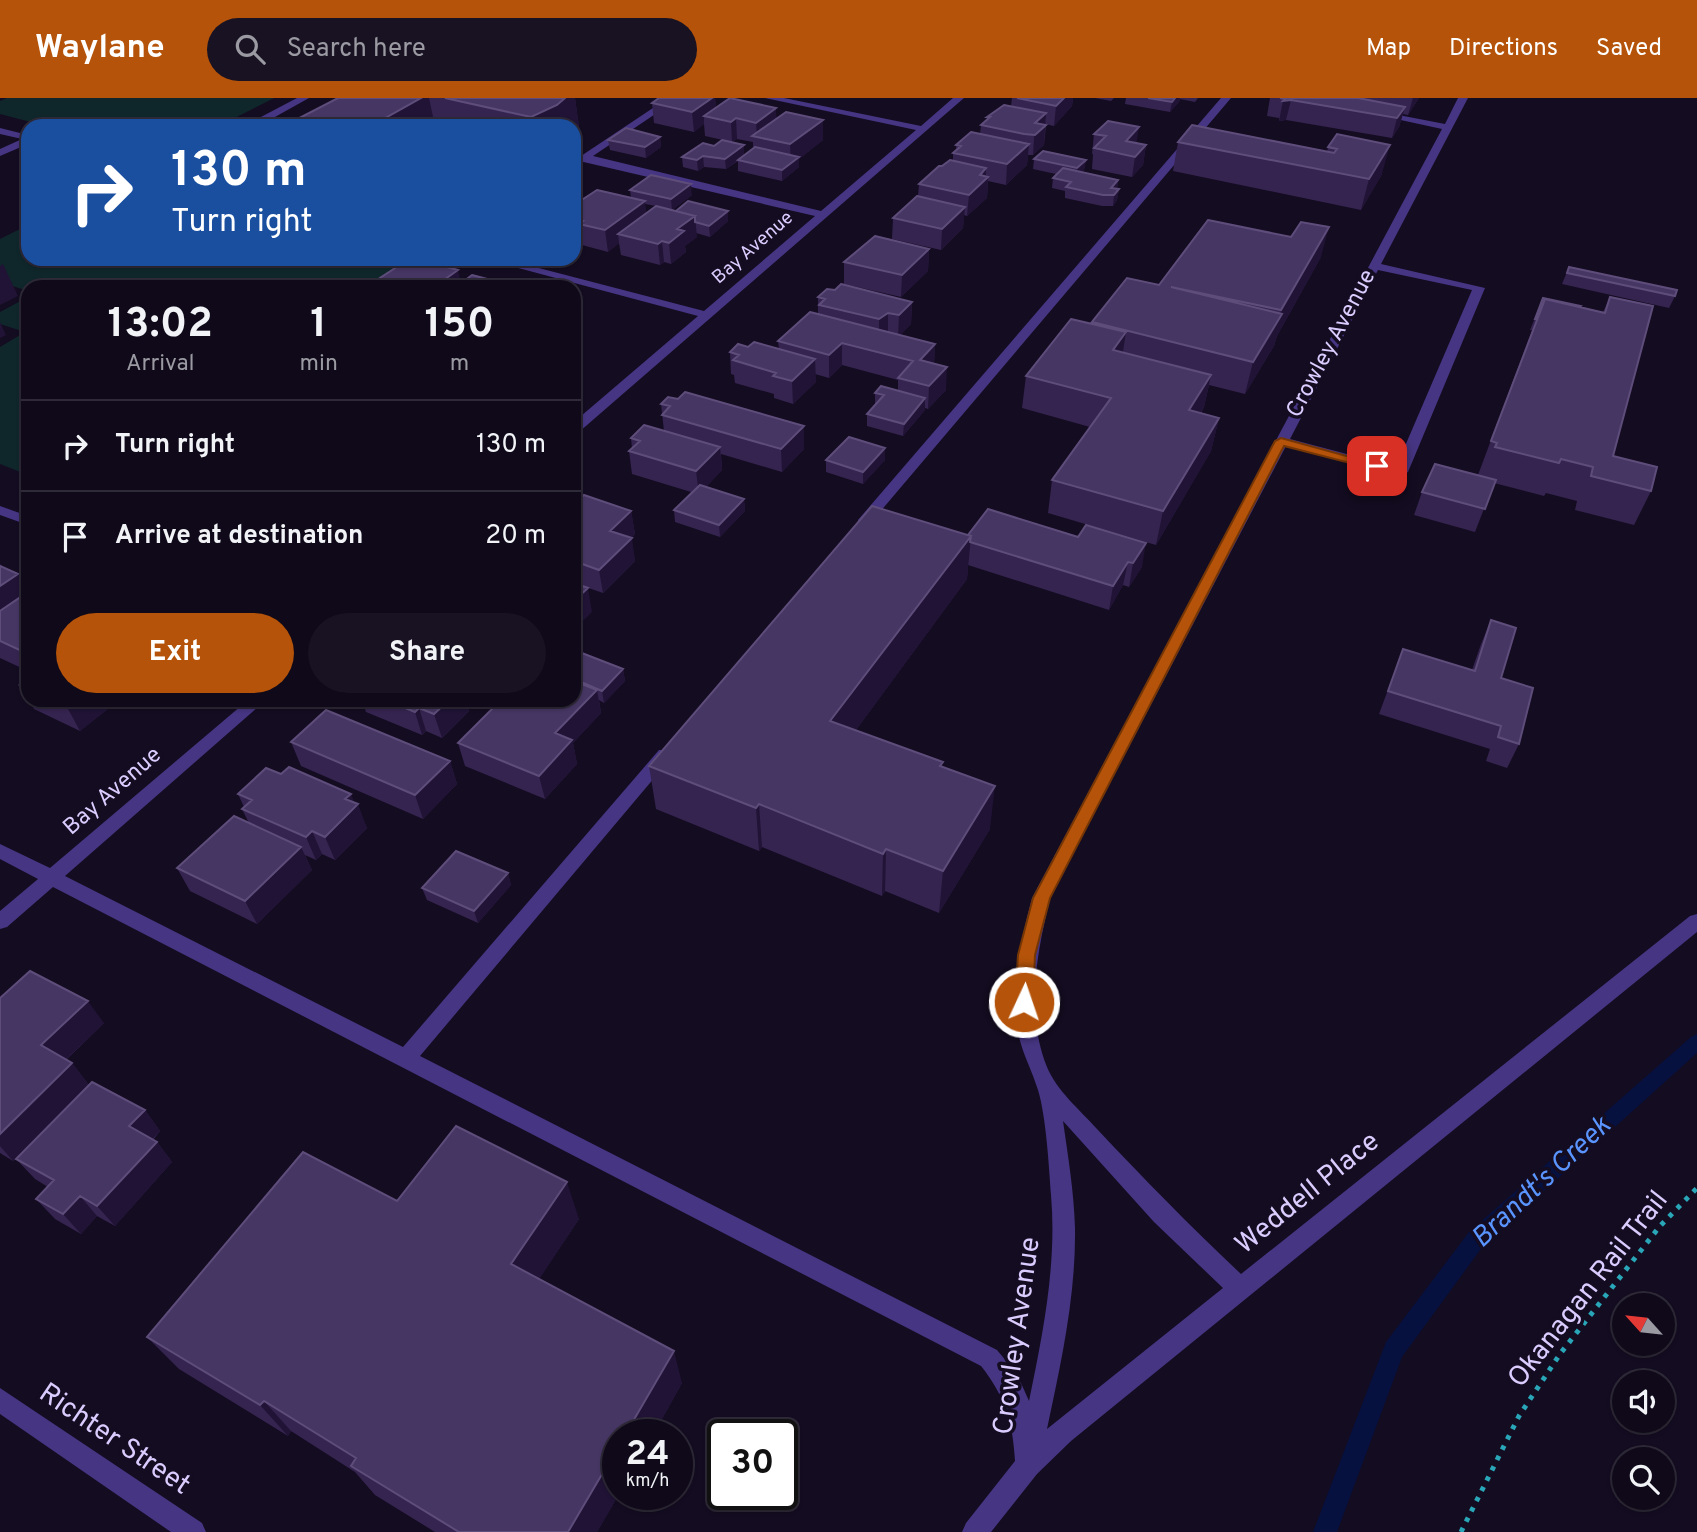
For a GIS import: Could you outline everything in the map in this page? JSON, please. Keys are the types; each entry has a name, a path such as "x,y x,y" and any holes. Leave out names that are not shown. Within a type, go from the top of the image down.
{"street":[{"path":"264,119 303,98"},
{"path":"581,159 674,98"},
{"path":"770,98 923,129"},
{"name":"Bay Avenue","path":"581,423 959,98"},
{"path":"856,530 1226,98"},
{"name":"Crowley Avenue","path":"1239,1287 1162,1215 1048,1090 1033,1058 1024,1002 1027,955 1041,898 1464,98"},
{"path":"1367,112 1448,127"},
{"path":"0,131 21,137"},
{"path":"0,153 21,142"},
{"path":"584,157 824,215"},
{"path":"518,266 572,280"},
{"path":"1281,441 1401,472 1479,288 1374,266"},
{"path":"581,282 706,315"},
{"path":"0,510 21,518"},
{"name":"Bay Avenue","path":"0,922 250,707"},
{"path":"406,1058 676,741"},
{"path":"0,852 989,1358 1004,1373 1017,1398 1025,1421 1028,1465"},
{"name":"Weddell Place","path":"975,1532 1028,1465 1062,1432 1697,921"},
{"name":"Crowley Avenue","path":"1028,1465 1055,1325 1063,1260 1064,1227 1048,1090"},
{"name":"Richter Street","path":"0,1401 178,1528"}],"path":[{"name":"Okanagan Rail Trail","path":"1461,1532 1519,1416 1560,1354 1660,1226 1697,1188"}],"green space":[{"path":"7,98 274,98 233,119 21,119 0,114 0,101"},
{"path":"21,228 21,266 417,266 396,280 21,280 21,289 0,282 0,239"},
{"path":"21,301 21,331 0,324 0,312"},
{"path":"21,334 21,472 0,464 0,347"}],"building":[{"path":"338,98 421,98 384,119 298,119"},
{"path":"445,98 565,98 557,105 531,117"},
{"path":"659,98 712,98 692,112 652,103"},
{"path":"730,98 776,108 756,123 736,118 731,122 704,116"},
{"path":"1017,98 1064,98 1056,106"},
{"path":"1148,98 1175,98 1172,102"},
{"path":"1280,98 1358,98 1405,107 1397,118 1291,100 1283,101 1285,99"},
{"path":"1004,105 1046,113 1035,123 1046,125 1035,135 981,125"},
{"path":"786,112 823,120 790,144 752,136"},
{"path":"1108,121 1139,127 1126,141 1146,145 1135,157 1094,148 1106,136 1094,134"},
{"path":"1192,125 1334,153 1337,149 1328,147 1337,134 1390,145 1369,179 1178,142"},
{"path":"626,128 660,137 645,147 608,140"},
{"path":"971,132 1029,144 1007,164 953,153 961,146 956,145"},
{"path":"722,140 744,145 725,159 703,156 697,160 682,157 703,143 714,146"},
{"path":"755,147 799,157 782,170 738,160"},
{"path":"1043,151 1086,160 1077,168 1034,159"},
{"path":"950,160 986,168 980,175 988,177 969,195 919,184"},
{"path":"1063,168 1118,180 1111,188 1119,189 1114,195 1103,195 1066,187 1071,182 1053,178"},
{"path":"651,175 691,184 671,199 630,190"},
{"path":"597,190 645,201 605,230 581,224 581,200"},
{"path":"917,196 965,207 942,229 893,218"},
{"path":"688,201 728,211 709,226 695,222 695,216 676,211"},
{"path":"656,206 695,216 677,229 684,231 669,243 662,241 658,244 618,234"},
{"path":"1208,220 1291,237 1301,222 1329,227 1281,310 1171,287 1282,314 1253,362 1092,322 1127,278 1159,285"},
{"path":"875,236 929,249 902,275 844,262"},
{"path":"398,266 443,266 458,270 444,280 377,280"},
{"path":"1569,267 1677,290 1675,296 1567,273"},
{"path":"472,275 491,280 465,280"},
{"path":"841,284 912,302 899,315 888,313 879,319 819,305 825,299 818,297 827,289 835,290"},
{"path":"1610,297 1653,306 1613,456 1657,467 1651,491 1591,476 1593,467 1561,459 1559,463 1495,447 1497,443 1491,441 1545,299 1605,313"},
{"path":"1543,298 1581,306 1545,299 1535,319"},
{"path":"810,312 935,344 920,360 947,367 929,386 898,378 913,361 842,343 829,355 778,341"},
{"path":"1071,319 1126,332 1113,350 1211,375 1189,410 1219,418 1163,511 1052,480 1111,398 1026,376"},
{"path":"754,342 815,359 792,381 773,376 776,373 733,360 739,355 730,352 738,344 748,347"},
{"path":"881,386 925,398 904,424 867,414 884,395 875,393"},
{"path":"685,392 804,426 781,449 662,415 670,406 661,404 668,397 678,399"},
{"path":"644,425 720,447 696,471 629,451 640,441 631,438"},
{"path":"849,437 885,448 863,472 826,460"},
{"path":"1435,464 1496,480 1485,509 1422,492"},
{"path":"700,485 744,499 719,525 674,510"},
{"path":"584,495 631,511 610,531 632,538 599,570 581,564 581,498"},
{"path":"872,506 971,536 830,721 943,762 940,766 995,786 943,871 886,849 883,854 759,804 756,808 649,766"},
{"path":"988,509 1078,537 1086,525 1146,543 1133,563 1128,562 1113,586 970,542 971,536 968,535"},
{"path":"0,566 18,574 0,586"},
{"path":"581,586 588,588 581,594"},
{"path":"21,597 21,651 0,641 0,611"},
{"path":"1491,620 1516,628 1501,678 1533,688 1519,744 1498,737 1501,726 1388,691 1403,649 1475,671"},
{"path":"581,653 623,669 602,691 581,682"},
{"path":"581,684 597,690 581,706"},
{"path":"403,707 442,707 434,714 419,708 415,712"},
{"path":"494,707 580,707 555,733 572,740 539,776 458,743"},
{"path":"326,710 450,761 415,795 291,742"},
{"path":"289,767 351,794 345,799 358,804 325,837 312,831 306,837 242,809 252,800 238,794 266,768 281,774"},
{"path":"234,816 301,847 245,901 177,868"},
{"path":"456,851 508,873 474,911 422,888"},
{"path":"30,971 88,1001 41,1045 72,1063 0,1134 0,998"},
{"path":"92,1082 145,1110 129,1126 157,1142 97,1206 80,1196 63,1214 36,1199 54,1180 16,1159"},
{"path":"456,1126 567,1182 511,1264 674,1351 634,1419 602,1419 602,1474 568,1532 459,1532 351,1466 356,1458 264,1401 260,1405 147,1337 303,1152 397,1201"}],"waterway":[{"name":"Brandt's Creek","path":"1325,1532 1394,1350 1476,1239 1697,1042"}],"route":[{"path":"1024,1002 1027,955 1041,898 1281,441 1377,466"}]}
